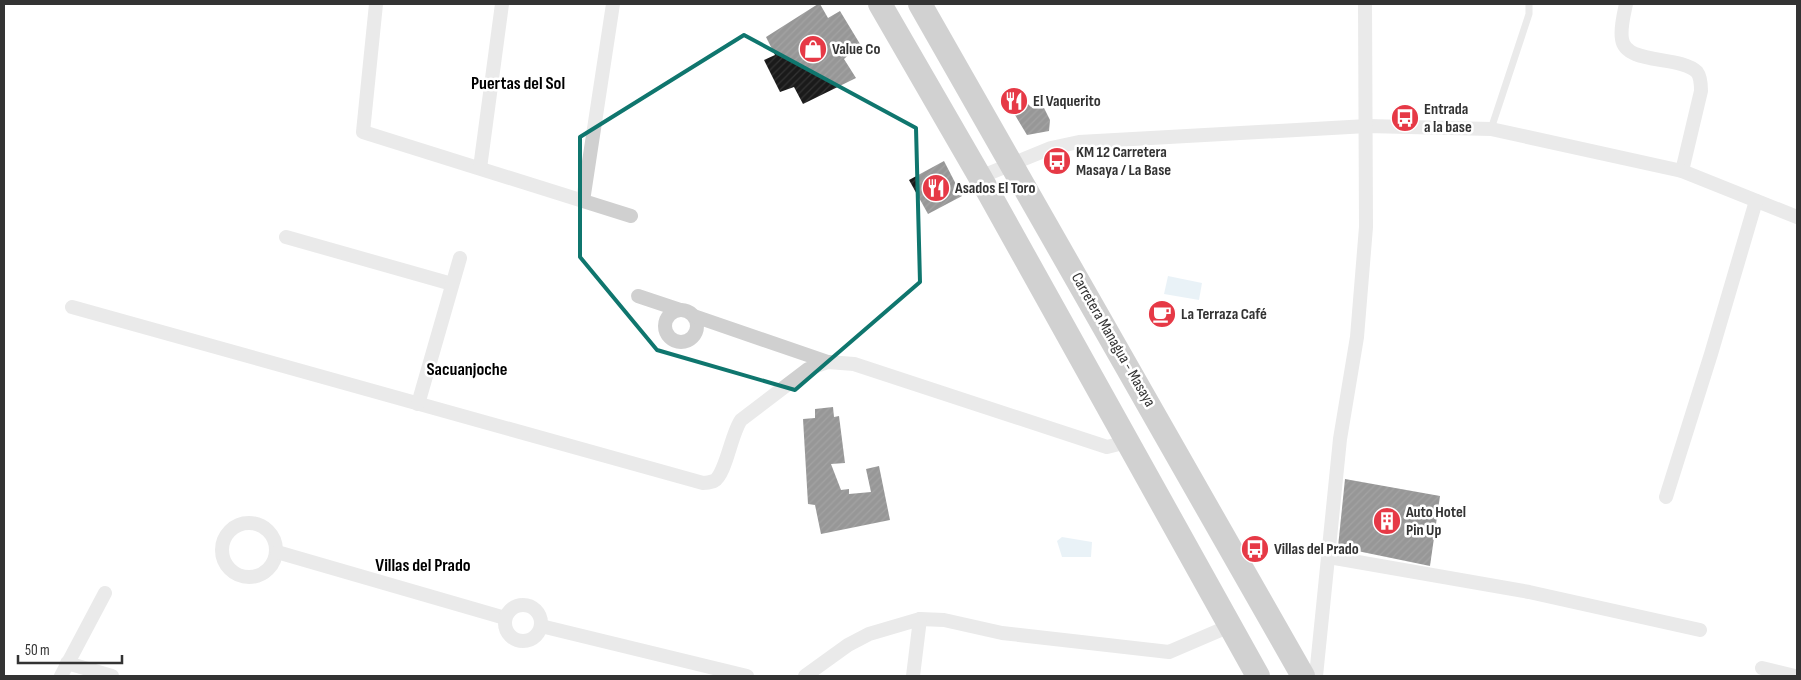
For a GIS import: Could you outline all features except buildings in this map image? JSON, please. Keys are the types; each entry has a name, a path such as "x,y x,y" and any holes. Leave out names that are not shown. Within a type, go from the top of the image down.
{"highway":[{"path":"880,4 980,177 1127,442 1232,625 1258,676"},
{"name":"Carretera Managua - Masaya","path":"920,4 1012,162 1303,676"}],"street":[{"path":"376,4 363,132 631,216"},
{"path":"480,168 502,4"},
{"path":"583,200 612,4"},
{"path":"1316,676 1340,439 1358,328 1366,227 1365,4"},
{"path":"1626,4 1622,39 1626,49 1637,55 1680,64 1697,72 1700,79 1701,91 1682,171"},
{"path":"980,177 1012,162 1051,148 1079,142 1367,126 1491,129 1682,171 1797,217"},
{"path":"1666,497 1756,202"},
{"path":"286,237 452,284"},
{"path":"418,404 460,258"},
{"path":"638,296 690,312 694,316 828,362 854,364 1107,447 1127,442"},
{"path":"72,307 703,483 715,480 723,470 734,430 741,420 808,369 828,362"},
{"path":"680,310 671,314 666,323 667,332 674,340 685,341 694,336 697,326 694,316"},
{"path":"256,524 272,534 277,552 275,561 264,574 247,578 231,571 222,556 222,547 229,531 237,525 256,524"},
{"path":"277,552 505,618"},
{"path":"1329,557 1529,592 1700,630"},
{"path":"105,593 64,670 112,676"},
{"path":"518,605 530,606 540,614 541,626 536,637 525,642 519,641 513,639 506,630 505,618 508,612 518,605"},
{"path":"913,676 920,619"},
{"path":"805,676 848,645 868,634 920,619 944,620 1002,633 1169,652 1232,625"},
{"path":"541,626 747,676"},
{"path":"1762,668 1795,676"}],"lane":[{"path":"1491,129 1529,14 1529,4"}],"highlighted area":[{"path":"744,35 916,128 920,282 795,390 657,350 580,257 580,137"}],"water":[{"path":"1168,276 1202,283 1199,300 1164,294"},
{"path":"1062,537 1092,542 1091,557 1062,557 1057,541"}],"place":[{"name":"Value Co","path":"813,49"},
{"name":"El Vaquerito","path":"1014,101"},
{"name":"Entrada a la base","path":"1405,118"},
{"name":"KM 12 Carretera Masaya / La Base","path":"1057,161"},
{"name":"Asados El Toro","path":"936,188"},
{"name":"La Terraza Café","path":"1162,314"},
{"name":"Auto Hotel Pin Up","path":"1387,521"},
{"name":"Villas del Prado","path":"1255,549"}],"district":[{"name":"Puertas del Sol","path":"518,83"},
{"name":"Sacuanjoche","path":"467,369"},
{"name":"Villas del Prado","path":"423,565"}]}
